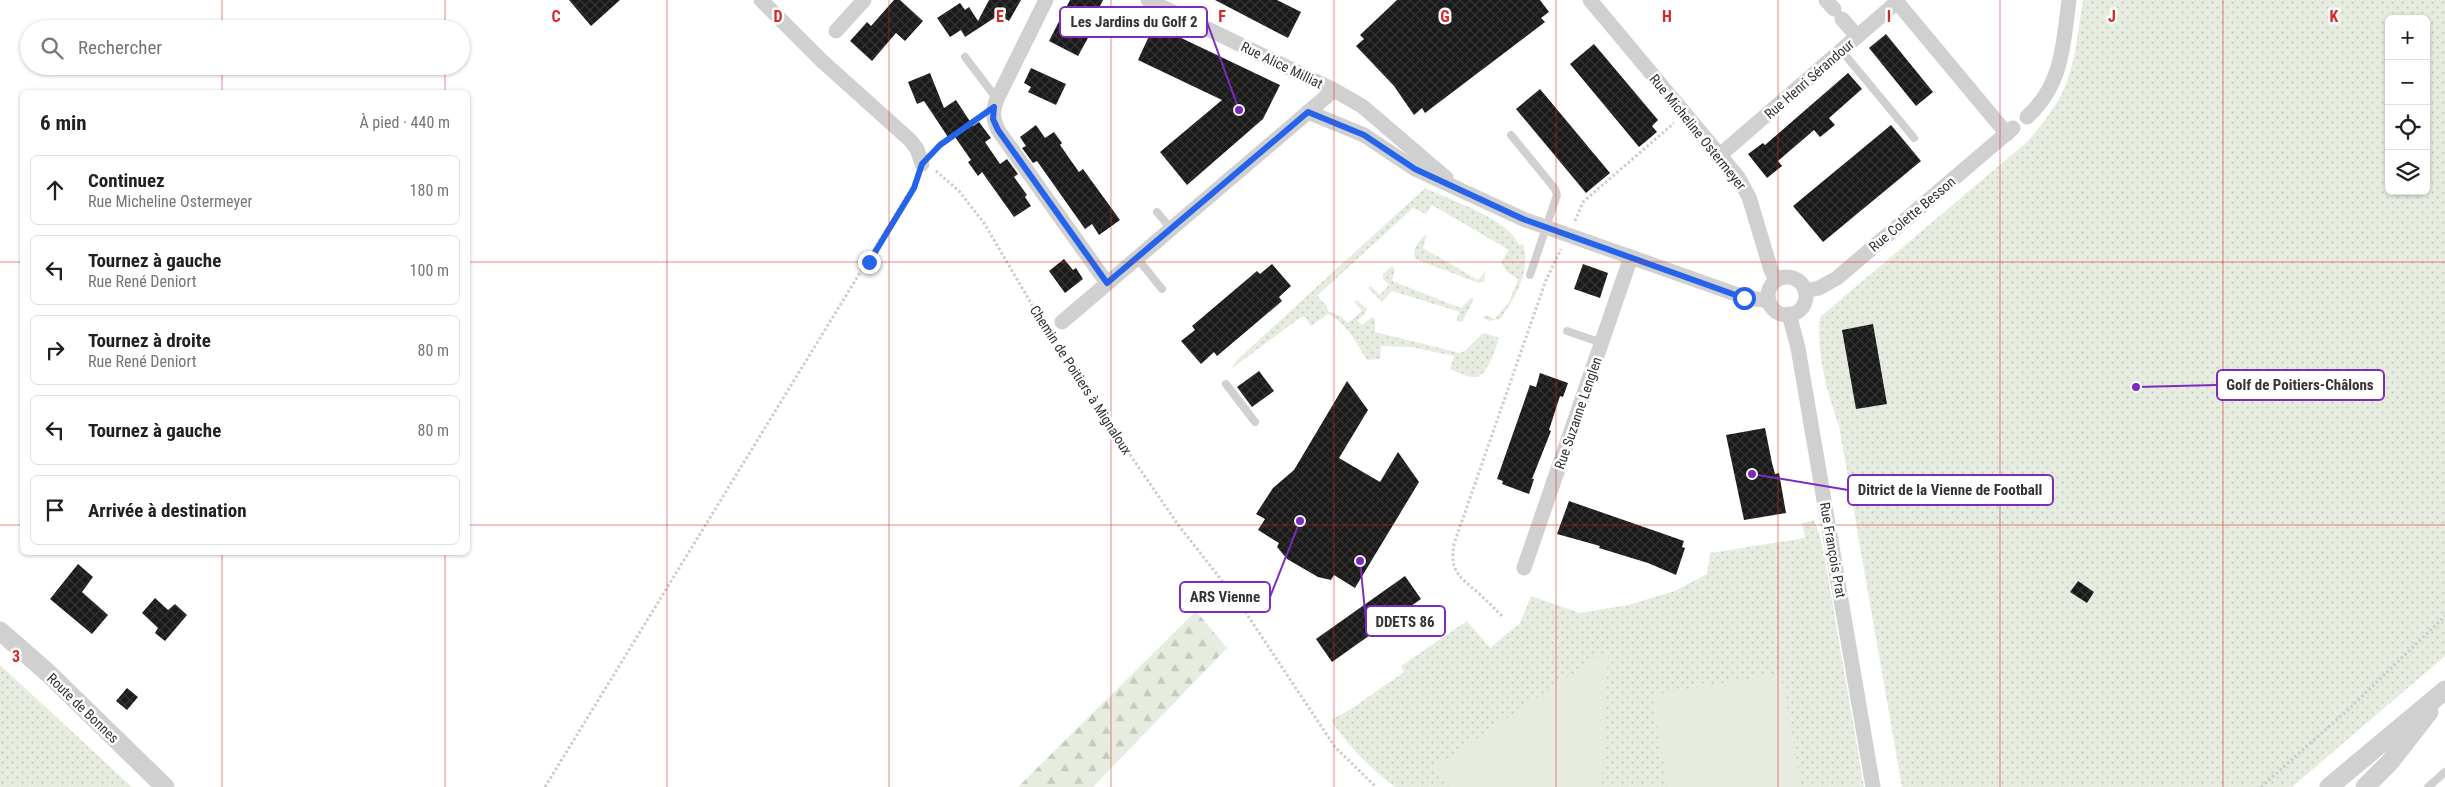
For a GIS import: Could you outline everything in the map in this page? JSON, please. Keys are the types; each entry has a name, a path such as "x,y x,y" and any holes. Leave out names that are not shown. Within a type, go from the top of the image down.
{"street":[{"path":"760,0 822,60 910,140 917,149 922,164"},
{"path":"836,31 864,0"},
{"path":"1046,0 995,103 993,119 998,130 1107,283"},
{"name":"Rue Alice Milliat","path":"1148,0 1334,90"},
{"name":"Rue Micheline Ostermeyer","path":"1590,0 1720,155 1744,187 1776,280"},
{"path":"2027,116 2040,105 2053,85 2061,60 2069,0"},
{"name":"Rue Henri Sérandour","path":"1720,155 1897,2 2010,131"},
{"path":"1834,9 1857,36"},
{"path":"1062,322 1334,90 1362,106 1460,190"},
{"path":"1308,112 1364,135 1415,169 1523,219 1744,298 1769,300"},
{"name":"Rue Colette Besson","path":"1805,291 1819,288 1837,278 2010,131"},
{"name":"Rue Suzanne Lenglen","path":"1524,568 1631,258"},
{"path":"1782,278 1794,278 1803,286 1805,291 1804,303 1800,309 1789,314 1774,310 1769,300 1769,289 1776,280 1782,278"},
{"name":"Rue François Prat","path":"1789,314 1802,368 1873,787"},
{"name":"Route de Bonnes","path":"0,630 48,673 165,787"},
{"path":"2329,787 2404,722 2445,690"},
{"path":"2365,787 2390,762 2445,694"},
{"path":"2348,787 2383,754 2404,722"}],"lane":[{"path":"1841,50 1914,138"},
{"path":"965,57 995,103"},
{"path":"1511,135 1555,189 1557,201 1530,275"},
{"path":"1157,212 1171,229"},
{"path":"1137,258 1162,289"},
{"path":"1566,331 1602,343"},
{"path":"1226,384 1255,422"},
{"path":"2428,787 2445,772"}],"path":[{"path":"545,787 914,188 922,164 940,145 995,103"},
{"path":"1502,616 1460,579 1454,567 1452,557 1454,544 1546,280 1569,236 1582,202 1685,114"},
{"name":"Chemin de Poitiers à Mignaloux","path":"922,164 942,174 959,191 984,223 1062,356 1179,526 1238,601 1336,747 1376,787"},
{"path":"2261,787 2351,706 2445,616"}],"green space":[{"path":"2083,0 2445,0 2445,656 2292,787 1902,787 1839,426 1823,373 1819,331 1820,317 2027,142 2046,118 2063,91 2074,58"},
{"path":"1425,188 1478,211 1513,235 1519,245 1523,244 1525,264 1523,274 1516,293 1500,319 1489,321 1483,318 1485,315 1495,319 1509,302 1518,279 1507,272 1501,262 1509,250 1432,205 1426,214 1413,208 1317,296 1326,305 1328,311 1340,316 1348,323 1362,311 1354,302 1357,300 1367,309 1365,314 1357,320 1362,325 1372,317 1375,318 1375,332 1460,353 1466,350 1482,334 1485,333 1499,338 1496,349 1483,373 1474,377 1465,375 1450,369 1454,356 1411,347 1381,346 1380,359 1367,360 1346,328 1328,314 1311,326 1305,317 1301,317 1231,369 1238,359"},
{"path":"1425,235 1427,235 1423,248 1478,280 1486,271 1484,281 1479,283 1415,259 1415,249"},
{"path":"1392,266 1395,270 1392,281 1461,308 1472,297 1473,301 1462,322 1456,321 1460,312 1392,291 1382,302 1368,288 1371,286 1380,295 1389,285 1383,279 1383,274"},
{"path":"1814,520 1825,559 1864,787 1395,787 1360,756 1331,720 1351,709 1404,672 1401,666 1467,621 1490,648 1520,623 1531,596 1580,613 1628,605 1675,591 1707,574 1710,553 1805,538 1802,523"},
{"path":"1196,611 1227,648 1093,787 1018,787"},
{"path":"1608,650 1602,787 1454,787 1432,769"},
{"path":"0,665 132,787 0,787"},
{"path":"1781,673 1801,787 1668,787 1652,695"}],"building":[{"path":"569,0 620,0 591,26"},
{"path":"894,0 900,0 923,21 905,41 896,33 872,61 850,41 867,22 871,26"},
{"path":"989,0 1021,0 1009,21 999,15 965,37 961,30 950,37 937,18 960,3 965,10 969,7 978,21"},
{"path":"1070,0 1103,0 1095,16 1099,18 1078,56 1049,41"},
{"path":"1215,0 1277,0 1301,12 1288,38"},
{"path":"1397,0 1540,0 1549,12 1541,18 1545,22 1425,113 1422,108 1414,115 1394,86 1356,46 1364,39 1360,35"},
{"path":"1154,25 1280,85 1263,119 1187,185 1160,152 1222,100 1138,60"},
{"path":"1886,34 1933,92 1916,106 1869,48"},
{"path":"1594,44 1658,120 1652,126 1657,132 1639,147 1570,64"},
{"path":"1031,68 1066,84 1056,105 1028,92 1031,87 1024,83"},
{"path":"930,73 944,108 956,100 973,126 979,122 991,138 985,142 1000,164 1007,159 1018,174 1014,177 1027,195 1025,197 1031,206 1014,217 982,172 978,176 968,162 971,160 955,137 950,140 924,101 917,104 908,82"},
{"path":"1848,73 1862,89 1829,118 1835,125 1820,137 1814,130 1778,161 1782,166 1767,178 1748,154 1763,143 1765,145"},
{"path":"1540,89 1610,173 1586,193 1516,109"},
{"path":"1036,125 1045,138 1054,132 1062,143 1060,145 1079,172 1083,169 1120,220 1099,235 1092,224 1085,229 1037,161 1033,163 1022,148 1026,146 1020,137"},
{"path":"1891,125 1921,161 1823,242 1793,206"},
{"path":"1064,259 1073,270 1076,268 1083,279 1065,293 1049,271"},
{"path":"1272,264 1291,286 1279,297 1282,301 1217,356 1214,352 1201,364 1181,341 1195,330 1192,326 1257,271 1260,274"},
{"path":"1583,264 1608,273 1600,298 1574,289"},
{"path":"1873,324 1887,404 1856,409 1842,330"},
{"path":"1259,371 1274,391 1252,407 1237,387"},
{"path":"1540,373 1568,383 1563,397 1560,396 1549,430 1551,431 1532,479 1534,479 1529,494 1502,484 1503,481 1497,479 1530,385 1536,387"},
{"path":"1347,381 1368,410 1339,458 1380,482 1398,452 1419,482 1355,588 1334,575 1331,580 1318,577 1287,559 1277,547 1279,543 1258,530 1265,519 1256,514 1273,488 1294,470"},
{"path":"1765,428 1775,474 1779,473 1786,513 1744,520 1726,435"},
{"path":"1569,501 1684,541 1682,547 1685,548 1676,575 1648,563 1599,548 1600,546 1557,534"},
{"path":"78,564 93,577 82,592 108,615 92,634 50,599"},
{"path":"1405,576 1421,599 1332,662 1316,639"},
{"path":"2078,581 2094,592 2087,603 2070,592"},
{"path":"155,598 168,610 175,604 187,615 165,641 155,633 158,628 142,613"},
{"path":"127,688 138,697 127,710 116,701"}],"place":[{"name":"Les Jardins du Golf 2","path":"1239,110"},
{"name":"Golf de Poitiers-Châlons","path":"2136,387"},
{"name":"Ditrict de la Vienne de Football","path":"1752,474"},
{"name":"ARS Vienne","path":"1300,521"},
{"name":"DDETS 86","path":"1360,561"}],"route":[{"path":"869,262 914,188 922,164 940,145 994,107 993,119 998,130 1107,283 1308,112 1337,122 1364,135 1415,169 1523,219 1744,298"}]}
